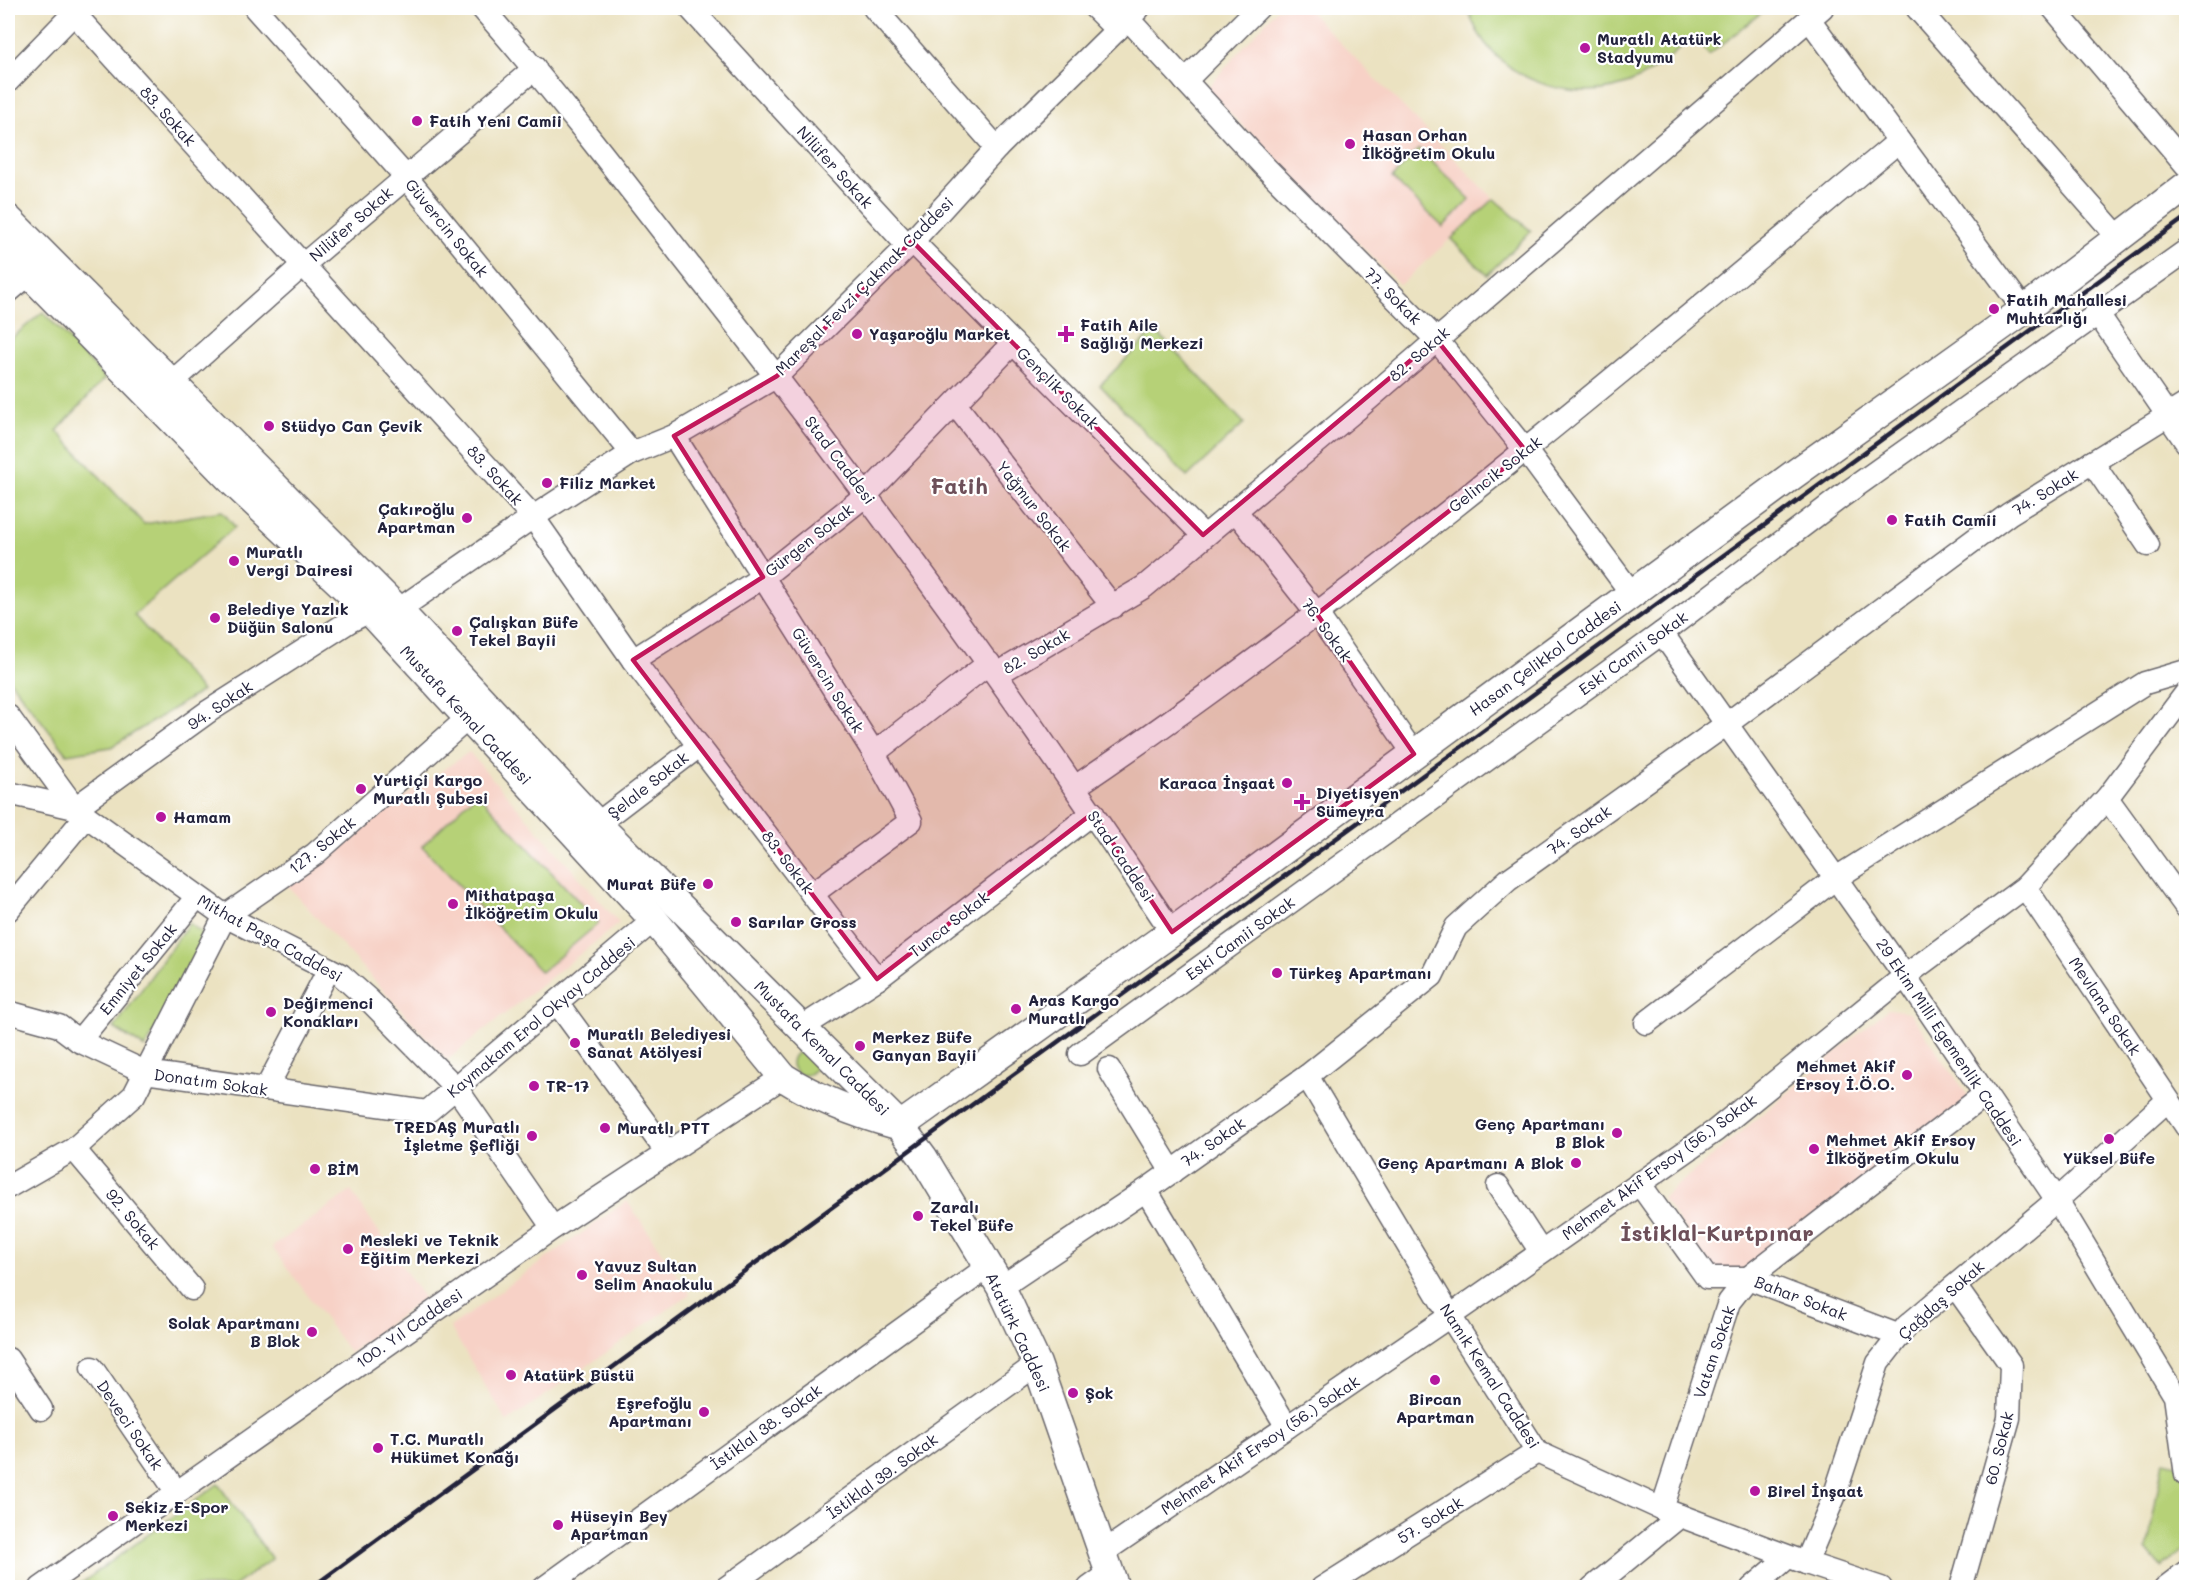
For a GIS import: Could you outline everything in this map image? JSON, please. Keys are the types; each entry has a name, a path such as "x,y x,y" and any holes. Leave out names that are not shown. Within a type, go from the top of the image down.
{"main road":[{"name":"Hasan Çelikkol Caddesi","path":"900,1126 1172,932 2024,310 2187,186"},
{"name":"Mustafa Kemal Caddesi","path":"8,219 135,364 244,475 384,611 900,1126"},
{"name":"Mustafa Kemal Caddesi","path":"8,252 29,273 135,364 171,383 244,475"},
{"name":"Mustafa Kemal Caddesi","path":"384,611 468,718 654,920 787,1077 857,1114 900,1126"},
{"path":"801,1028 785,1041 787,1077 825,1081 837,1064"},
{"name":"Atatürk Caddesi","path":"900,1126 923,1158 995,1277 1037,1364 1104,1575"}],"street":[{"name":"Güvercin Sokak","path":"255,8 406,177 632,453"},
{"name":"Stad Caddesi","path":"482,8 535,68 777,376 866,495 993,668 1172,932"},
{"name":"Nilüfer Sokak","path":"690,8 910,244"},
{"path":"874,8 997,148"},
{"name":"77. Sokak","path":"1095,8 1128,19 1264,166 1436,339 1526,451 1632,594"},
{"path":"1185,81 1258,8"},
{"path":"1917,8 2119,238"},
{"path":"2053,8 2187,165"},
{"path":"11,69 74,9"},
{"name":"83. Sokak","path":"74,9 303,265 533,516 633,660 877,979"},
{"path":"1816,13 1899,141 2024,310"},
{"name":"82. Sokak","path":"874,753 993,668 1113,608 1144,586 1816,13"},
{"name":"Mareşal Fevzi Çakmak Caddesi","path":"384,611 632,453 674,436 777,376 910,244 997,148 1128,19"},
{"name":"Nilüfer Sokak","path":"171,383 303,265 535,68"},
{"name":"Gelincik Sokak","path":"1075,787 1191,708 1317,614 1526,451 1899,141"},
{"name":"Gençlik Sokak","path":"910,244 1013,343 1203,535"},
{"name":"Eski Camii Sokak","path":"1080,1054 1662,633 1842,495 2187,251"},
{"path":"8,292 29,273"},
{"path":"2098,314 2178,409 2187,442"},
{"name":"Gürgen Sokak","path":"633,660 763,577 866,495 1013,343"},
{"name":"Yağmur Sokak","path":"955,404 1113,608"},
{"name":"74. Sokak","path":"995,1277 1146,1190 1307,1076 1432,976 1456,927 1508,880 1728,723 2009,514 2178,409"},
{"name":"Güvercin Sokak","path":"674,436 874,753 911,821 812,894"},
{"path":"2092,462 2148,545"},
{"name":"76. Sokak","path":"1235,510 1317,614 1414,754"},
{"name":"94. Sokak","path":"8,910 80,812 209,711 350,621 384,611"},
{"name":"29 Ekim Milli Egemenlik Caddesi","path":"1662,633 1728,723 1905,976 2183,1392 2187,1475"},
{"path":"1646,1023 1836,878 2145,683 2187,671"},
{"name":"Mehmet Akif Ersoy (56.) Sokak","path":"1104,1575 1287,1427 1715,1131 1905,976 2025,886 2107,798 2187,693"},
{"path":"8,716 80,812"},
{"name":"127. Sokak","path":"225,916 315,854 468,718"},
{"name":"Şelale Sokak","path":"597,824 699,746"},
{"name":"Mithat Paşa Caddesi","path":"8,793 80,812 196,898 225,916 341,975 457,1089 553,1228"},
{"path":"2107,798 2187,906"},
{"name":"Tunca Sokak","path":"801,1028 877,979 1093,813"},
{"name":"Mevlana Sokak","path":"2025,886 2187,1126"},
{"name":"Emniyet Sokak","path":"79,1041 196,898"},
{"path":"8,1186 74,1149 134,1095 225,916"},
{"name":"Kaymakam Erol Okyay Caddesi","path":"427,1112 558,1004 654,920"},
{"path":"266,1089 329,969"},
{"path":"558,1004 666,1151"},
{"name":"Donatım Sokak","path":"8,1012 59,1026 79,1041 145,1072 427,1112"},
{"path":"1109,1069 1172,1172"},
{"name":"Namık Kemal Caddesi","path":"1307,1076 1450,1316 1537,1452 1671,1513 1797,1560 1881,1587"},
{"name":"100. Yıl Caddesi","path":"41,1587 553,1228 666,1151 787,1077"},
{"name":"Vatan Sokak","path":"1671,1513 1729,1302 1748,1278 1984,1095"},
{"name":"Çağdaş Sokak","path":"1797,1560 1834,1497 1878,1363 1907,1326 2056,1200 2168,1100"},
{"name":"92. Sokak","path":"74,1149 192,1289"},
{"name":"Bahar Sokak","path":"1639,1183 1707,1278 1748,1278 1899,1336"},
{"path":"1497,1186 1541,1252"},
{"path":"1146,1190 1287,1427"},
{"name":"İstiklal 38. Sokak","path":"544,1587 995,1277"},
{"name":"60. Sokak","path":"1955,1286 2011,1365 2008,1418 1961,1587"},
{"path":"8,1359 41,1409"},
{"name":"İstiklal 39. Sokak","path":"726,1587 1037,1364"},
{"name":"Deveci Sokak","path":"92,1368 169,1481"},
{"name":"57. Sokak","path":"1322,1587 1537,1452"},
{"path":"1592,1587 1671,1513"},
{"path":"1752,1587 1797,1560"},
{"path":"2165,1587 2187,1572"}],"highlighted area":[{"path":"912,241 1203,535 1436,339 1526,451 1317,614 1414,754 1172,932 1093,813 877,979 633,660 763,577 674,436 777,376"}],"shaded area":[{"name":"Hasan Orhan İlköğretim Okulu","path":"1278,8 1306,8 1494,199 1400,285 1206,89"},
{"name":"Mithatpaşa İlköğretim Okulu","path":"469,752 619,923 447,1060 286,884 357,830"},
{"name":"Mehmet Akif Ersoy İlköğretim Okulu","path":"1888,1009 1910,1012 1971,1100 1747,1270 1713,1270 1662,1198"},
{"path":"351,1191 424,1298 350,1353 272,1247"},
{"path":"627,1201 690,1294 507,1422 450,1327"}],"green space":[{"name":"Muratlı Atatürk Stadyumu","path":"1468,8 1767,8 1709,55 1694,37 1660,65 1638,79 1613,88 1587,91 1561,89 1536,81 1513,69 1493,53 1478,32"},
{"path":"1419,149 1470,199 1443,227 1392,178"},
{"path":"1494,199 1531,231 1487,275 1451,239"},
{"path":"43,312 105,378 57,431 144,524 222,511 235,527 134,615 202,691 111,747 67,754 8,678 8,341"},
{"path":"1155,330 1244,423 1187,477 1100,385"},
{"path":"477,793 599,923 541,972 422,846"},
{"path":"189,923 208,938 145,1048 114,1028"},
{"path":"804,1051 812,1055 816,1063 812,1071 804,1075 796,1071 792,1063 796,1055"},
{"path":"2163,1461 2186,1466 2186,1548 2162,1568 2147,1550"},
{"path":"218,1484 272,1559 232,1587 76,1587"}],"railway":[{"path":"311,1588 2186,217"}],"place":[{"name":"Muratlı Atatürk Stadyumu","path":"1585,48"},
{"name":"Fatih Yeni Camii","path":"417,121"},
{"name":"Hasan Orhan İlköğretim Okulu","path":"1350,144"},
{"name":"Fatih Mahallesi Muhtarlığı","path":"1994,309"},
{"name":"Yaşaroğlu Market","path":"857,334"},
{"name":"Fatih Aile Sağlığı Merkezi","path":"1066,334"},
{"name":"Stüdyo Can Çevik","path":"269,426"},
{"name":"Filiz Market","path":"547,483"},
{"name":"Çakıroğlu Apartman","path":"467,518"},
{"name":"Fatih Camii","path":"1892,520"},
{"name":"Muratlı Vergi Dairesi","path":"234,561"},
{"name":"Belediye Yazlık Düğün Salonu","path":"215,618"},
{"name":"Çalışkan Büfe Tekel Bayii","path":"457,631"},
{"name":"Karaca İnşaat","path":"1287,783"},
{"name":"Yurtiçi Kargo Muratlı Şubesi","path":"361,789"},
{"name":"Diyetisyen Sümeyra","path":"1302,802"},
{"name":"Hamam","path":"161,817"},
{"name":"Murat Büfe","path":"708,884"},
{"name":"Mithatpaşa İlköğretim Okulu","path":"453,904"},
{"name":"Sarılar Gross","path":"736,922"},
{"name":"Türkeş Apartmanı","path":"1277,973"},
{"name":"Aras Kargo Muratlı","path":"1016,1009"},
{"name":"Değirmenci Konakları","path":"271,1012"},
{"name":"Muratlı Belediyesi Sanat Atölyesi","path":"575,1043"},
{"name":"Merkez Büfe Ganyan Bayii","path":"860,1046"},
{"name":"Mehmet Akif Ersoy İ.Ö.O.","path":"1907,1075"},
{"name":"TR-17","path":"534,1086"},
{"name":"Muratlı PTT","path":"605,1128"},
{"name":"Genç Apartmanı B Blok","path":"1617,1133"},
{"name":"TREDAŞ Muratlı İşletme Şefliği","path":"532,1136"},
{"name":"Yüksel Büfe","path":"2109,1139"},
{"name":"Mehmet Akif Ersoy İlköğretim Okulu","path":"1814,1149"},
{"name":"Genç Apartmanı A Blok","path":"1576,1163"},
{"name":"BİM","path":"315,1169"},
{"name":"Zaralı Tekel Büfe","path":"918,1216"},
{"name":"Mesleki ve Teknik Eğitim Merkezi","path":"348,1249"},
{"name":"Yavuz Sultan Selim Anaokulu","path":"582,1275"},
{"name":"Solak Apartmanı B Blok","path":"312,1332"},
{"name":"Atatürk Büstü","path":"511,1375"},
{"name":"Bircan Apartman","path":"1435,1380"},
{"name":"Şok","path":"1073,1393"},
{"name":"Eşrefoğlu Apartmanı","path":"704,1412"},
{"name":"T.C. Muratlı Hükümet Konağı","path":"378,1448"},
{"name":"Birel İnşaat","path":"1755,1491"},
{"name":"Sekiz E-Spor Merkezi","path":"113,1516"},
{"name":"Hüseyin Bey Apartman","path":"558,1525"}],"district":[{"name":"Fatih","path":"959,486"},
{"name":"İstiklal-Kurtpınar","path":"1717,1233"}]}
